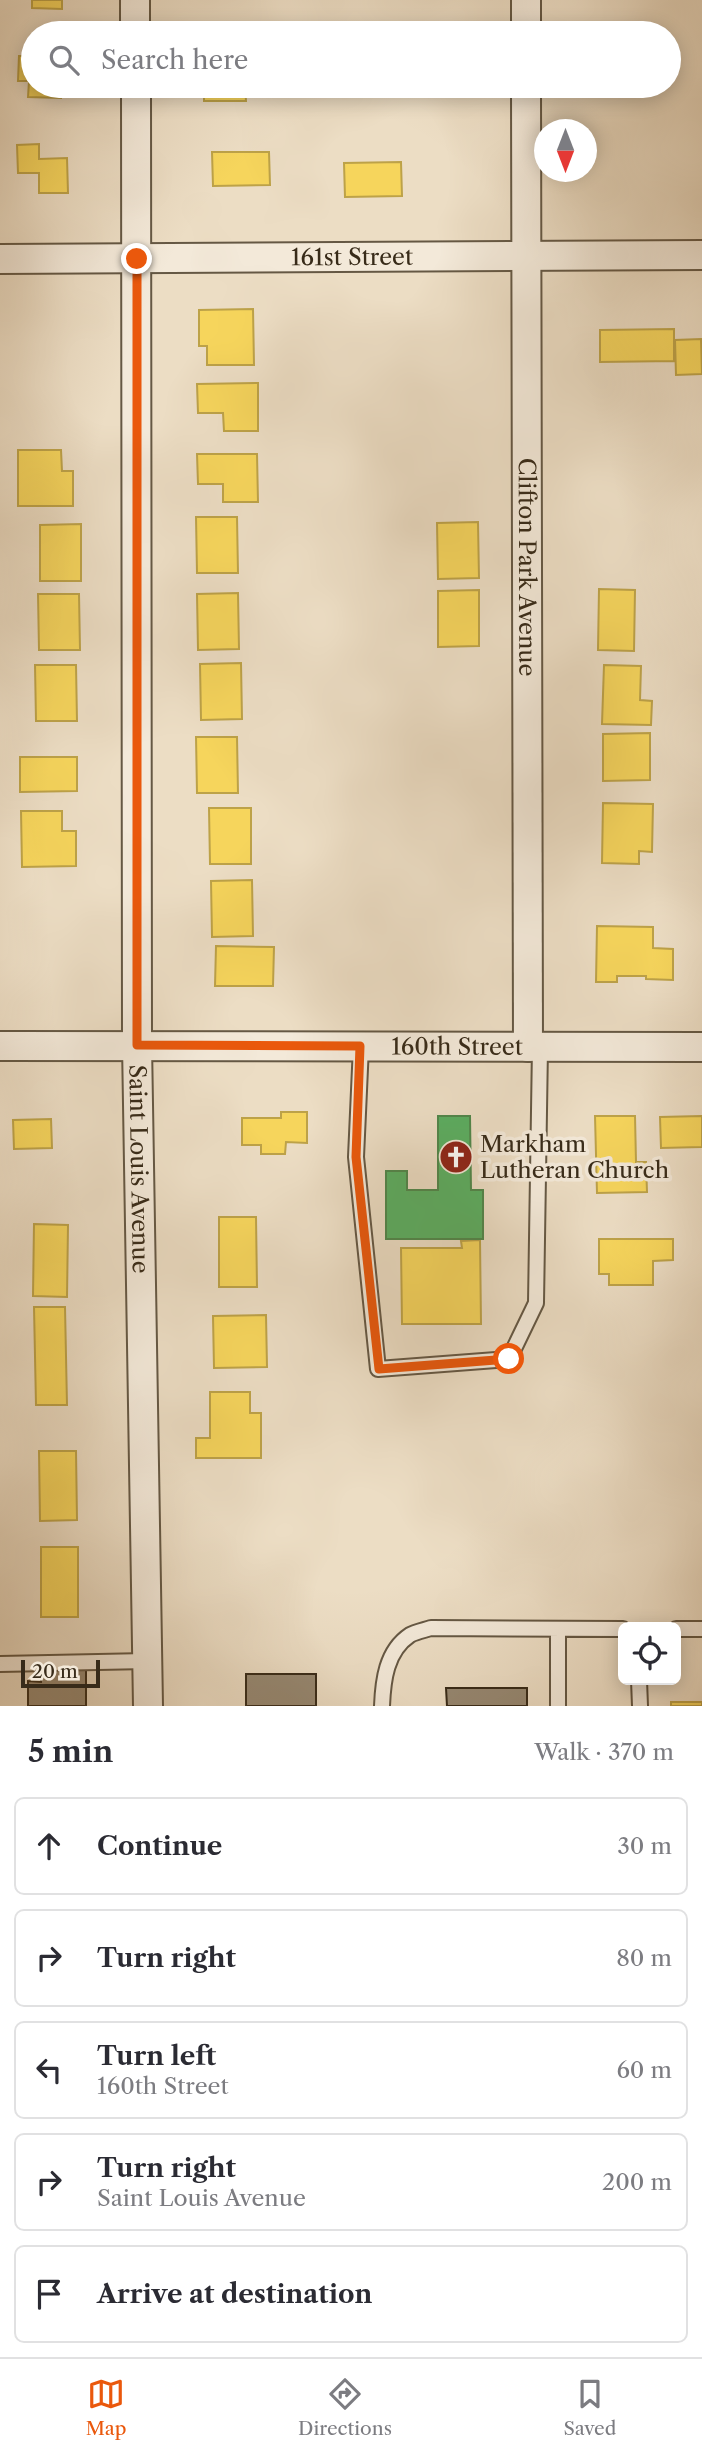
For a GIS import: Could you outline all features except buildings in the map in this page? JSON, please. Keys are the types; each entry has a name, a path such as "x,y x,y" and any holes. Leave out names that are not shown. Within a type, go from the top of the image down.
{"street":[{"path":"135,0 135,21"},
{"path":"526,0 526,21"},
{"name":"Saint Louis Avenue","path":"136,98 137,1045 148,1706"},
{"name":"Clifton Park Avenue","path":"526,98 534,1047"},
{"name":"161st Street","path":"0,259 702,255"},
{"name":"160th Street","path":"0,1046 702,1047"}],"lane":[{"path":"360,1046 356,1157 379,1369 509,1359 536,1303 534,1047"},
{"path":"382,1706 383,1675 397,1648 410,1635 431,1628 618,1629"},
{"path":"558,1629 558,1706"},
{"path":"681,1629 702,1629"},
{"path":"0,1664 147,1661"},
{"path":"639,1685 640,1706"}],"place":[{"name":"Markham Lutheran Church","path":"456,1157"}],"route":[{"path":"137,259 137,1045 360,1046 356,1157 379,1369 509,1359"}]}
